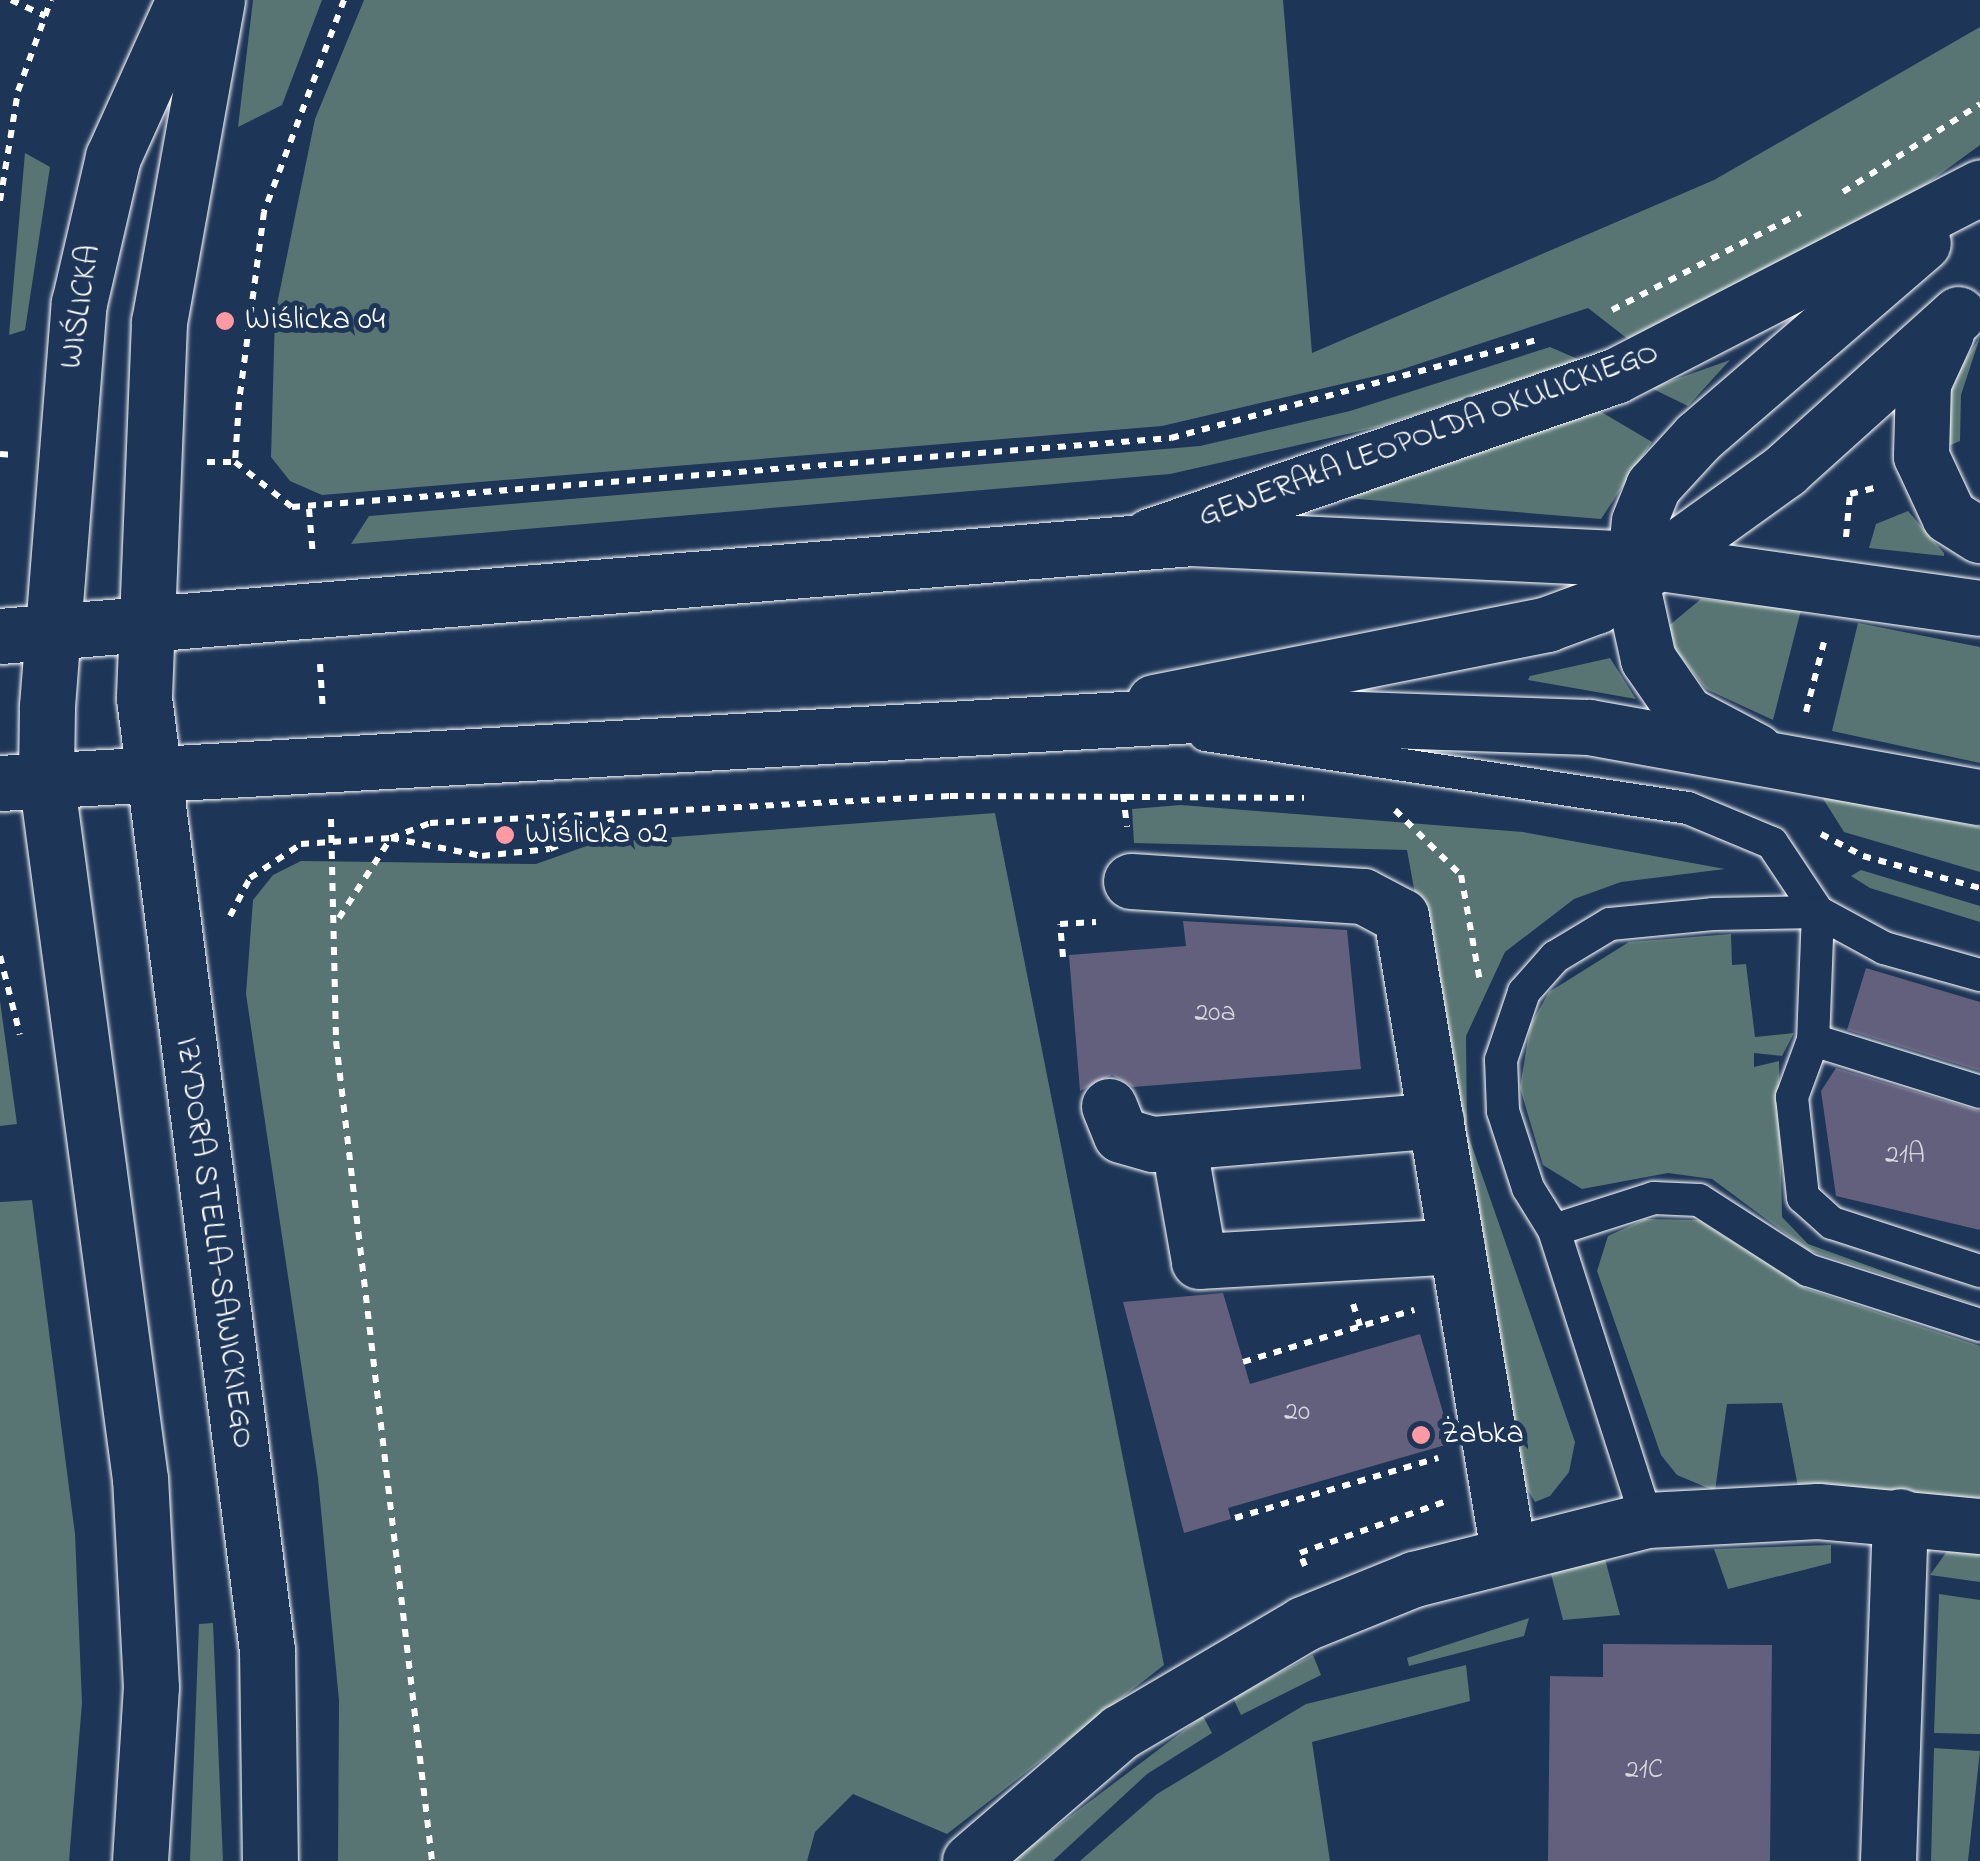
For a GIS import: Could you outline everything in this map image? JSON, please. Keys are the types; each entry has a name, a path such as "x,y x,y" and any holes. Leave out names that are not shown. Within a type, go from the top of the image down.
{"main road":[{"name":"WIŚLICKA","path":"53,632 70,392 94,228 134,100 184,0"},
{"path":"146,625 159,322 217,0"},
{"name":"GENERAŁA LEOPOLDA OKULICKIEGO","path":"1141,540 1615,376 1980,191"},
{"name":"GENERAŁA LEOPOLDA OKULICKIEGO","path":"1781,739 1716,736 1676,702 1648,658 1630,566 1653,486 1674,460 1980,191"},
{"path":"1088,715 1548,624 1630,566 1969,299"},
{"path":"1969,299 1923,383 1918,438 1940,504 1980,536"},
{"path":"0,636 1141,540 1630,566 1980,608"},
{"name":"IZYDORA STELLA-SAWICKIEGO","path":"146,625 147,770 244,1438 266,1650 270,1861"},
{"path":"53,632 23,781 140,1479 151,1687 140,1861"},
{"path":"23,781 147,770 1088,715 1483,718 1781,739 1980,797"},
{"path":"1125,901 1363,896 1395,907 1436,1120 1508,1551"},
{"path":"1108,1106 1121,1135 1153,1144 1436,1120"},
{"path":"1183,1170 1199,1262 1457,1246"},
{"path":"1888,1861 1900,1516"},
{"path":"970,1861 1120,1732 1201,1680 1303,1624 1508,1551 1647,1520 1900,1516 1980,1526"}],"lane":[{"path":"1088,715 1718,815 1772,843 1818,912 1884,948 1980,975"},
{"path":"1818,912 1813,1040 1792,1096 1809,1209 1980,1271"},
{"path":"1647,1520 1554,1230 1528,1188 1500,1092 1506,1034 1539,973 1573,943 1627,919 1818,912"},
{"path":"1813,1040 1980,1092"},
{"path":"1554,1230 1654,1198 1699,1200 1808,1270 1980,1325"}],"path":[{"path":"11,0 45,16"},
{"path":"0,200 18,91 51,0"},
{"path":"344,0 264,212 239,402 235,462 268,496 310,509 1171,438 1544,338"},
{"path":"1829,201 1980,104"},
{"path":"1606,314 1812,208"},
{"path":"1844,553 1850,494 1886,485"},
{"path":"310,509 312,554"},
{"path":"1781,739 1828,629"},
{"path":"322,689 324,711"},
{"path":"339,918 391,838 430,824 582,812 614,820 1065,794 1123,794 1126,815"},
{"path":"228,935 233,906 263,865 301,844 391,838 482,856 550,849 614,820"},
{"path":"332,821 339,918 336,1041 432,1861"},
{"path":"1864,856 1980,888"},
{"path":"1063,957 1060,924 1125,901"},
{"path":"0,956 12,992"},
{"path":"1243,1362 1422,1308"},
{"path":"1235,1518 1444,1456"}],"green space":[{"path":"253,0 322,0 282,105 238,127"},
{"path":"364,0 1283,0 1312,353 1714,180 1980,27 1980,145 1924,186 1633,343 1588,308 1397,371 1162,426 322,495 290,481 271,457 275,314 315,119"},
{"path":"25,153 50,167 25,330 9,335"},
{"path":"1980,337 1961,395 1960,441 1948,446 1951,382"},
{"path":"1550,347 1580,360 1378,427 1170,474 351,544 369,516 1200,446 1350,411"},
{"path":"1730,360 1688,406 1651,388"},
{"path":"1598,410 1652,442 1601,519 1334,497"},
{"path":"1908,511 1944,556 1869,548 1876,524"},
{"path":"1701,599 1801,610 1773,720 1706,689 1677,652 1666,628"},
{"path":"1858,623 1980,647 1980,763 1832,731"},
{"path":"1610,658 1636,699 1528,680 1530,676"},
{"path":"1820,794 1980,827 1980,872 1844,832"},
{"path":"1181,805 1523,832 1725,869 1621,882 1574,899 1505,952 1466,1036 1467,1132 1575,1442 1569,1472 1550,1496 1535,1502 1521,1479 1407,850 1134,843 1132,809"},
{"path":"995,813 1164,1665 947,1834 853,1794 815,1832 807,1861 338,1861 339,1701 318,1478 246,994 253,900 273,875 301,861 536,864 595,843"},
{"path":"1861,870 1980,906 1980,922 1870,888 1851,876"},
{"path":"1731,934 1732,965 1746,964 1755,1037 1794,1033 1782,1056 1754,1053 1754,1067 1779,1061 1782,1217 1808,1244 1980,1306 1808,1250 1712,1179 1668,1173 1582,1189 1543,1165 1520,1088 1530,1026 1549,992 1629,942"},
{"path":"0,1001 17,1124 0,1126"},
{"path":"32,1200 75,1534 82,1703 69,1861 0,1861 0,1202"},
{"path":"1645,1219 1699,1220 1807,1289 1980,1346 1980,1501 1798,1487 1782,1403 1727,1404 1715,1491 1677,1475 1661,1455 1597,1271 1608,1236"},
{"path":"1831,1545 1831,1563 1728,1589 1714,1549"},
{"path":"1950,1547 1980,1552 1980,1582 1930,1575"},
{"path":"1605,1559 1620,1615 1563,1620 1550,1570"},
{"path":"1939,1594 1980,1600 1980,1734 1934,1733"},
{"path":"1529,1618 1524,1636 1409,1666 1407,1658"},
{"path":"213,1623 223,1861 190,1861 199,1624"},
{"path":"1313,1655 1321,1675 1241,1715 1233,1698"},
{"path":"1466,1665 1470,1701 1312,1742 1330,1861 1080,1861 1157,1794 1306,1704"},
{"path":"1203,1716 1212,1733 1147,1774 1053,1861 1011,1861"},
{"path":"1934,1748 1980,1751 1968,1861 1931,1861"}],"building":[{"path":"1183,921 1347,930 1361,1069 1133,1087 1112,1075 1080,1091 1069,955 1186,946"},
{"path":"1866,968 1980,1002 1980,1071 1847,1030"},
{"path":"1836,1068 1980,1111 1980,1230 1836,1196 1821,1091"},
{"path":"1223,1293 1250,1384 1420,1334 1452,1443 1228,1508 1231,1519 1184,1533 1123,1302"},
{"path":"1603,1644 1772,1645 1770,1861 1548,1861 1550,1676 1603,1677"}],"place":[{"name":"Wiślicka 04","path":"225,321"},
{"name":"Wiślicka 02","path":"505,835"},
{"name":"Żabka","path":"1421,1435"}]}
